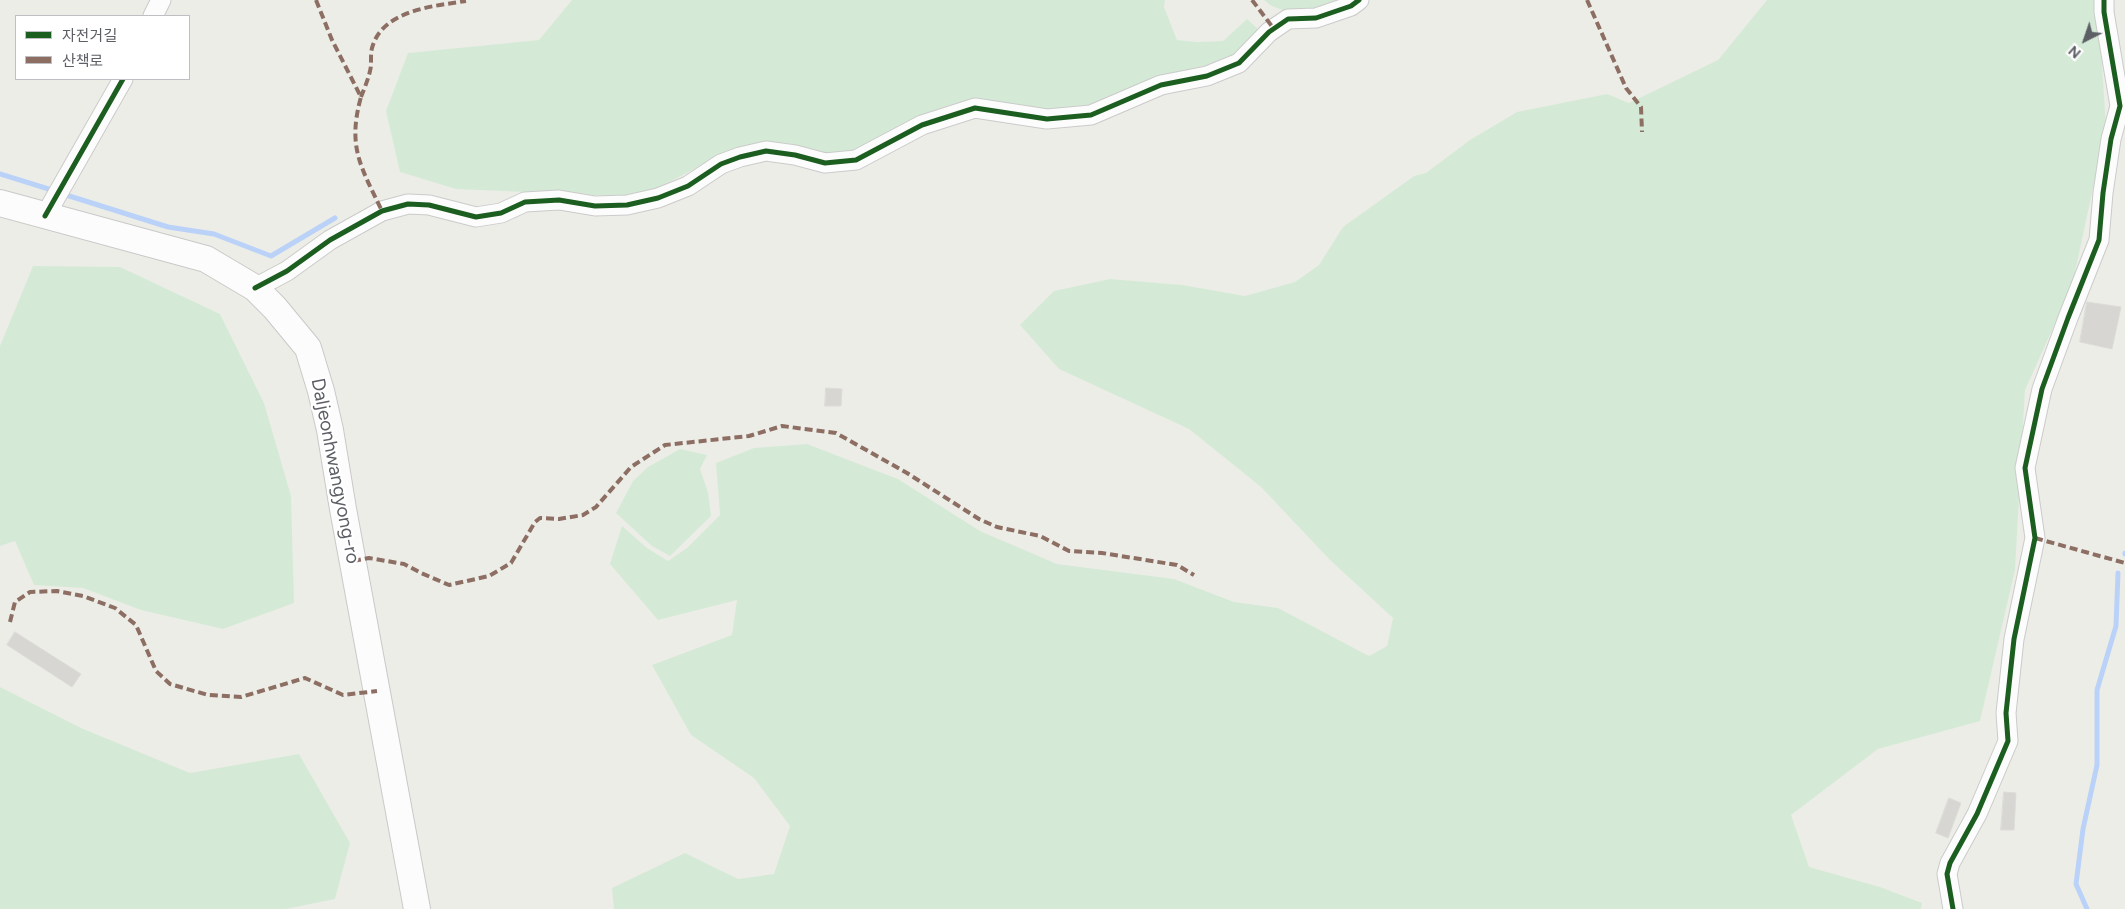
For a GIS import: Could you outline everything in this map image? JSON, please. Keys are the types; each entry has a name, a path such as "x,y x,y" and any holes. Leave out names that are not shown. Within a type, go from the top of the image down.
{"main road":[{"name":"Daljeonhwangyong-ro","path":"0,203 54,201 206,259 255,288 275,308 308,348 322,391 330,430 417,909"}],"street":[{"path":"154,15 161,0"},
{"path":"255,288 287,271 330,240 382,211 408,204 429,205 476,217 501,213 525,202 559,200 595,206 627,205 658,198 688,186 721,164 766,151 795,155 825,163 856,160 922,125 975,108 1047,119 1090,115 1161,85 1207,76 1239,63 1269,32 1288,19 1316,18 1351,6 1359,0"},
{"path":"1953,909 1947,874 1950,863 1977,814 2008,741 2006,713 2014,639 2035,538 2025,468 2028,451 2042,390 2099,240 2103,193 2111,138 2120,106 2104,12 2104,0"},
{"path":"54,201 122,80"}],"green space":[{"path":"572,0 1165,0 1164,7 1177,40 1197,42 1223,41 1247,19 1258,29 1231,59 1173,74 1094,107 1043,110 970,100 864,148 823,156 710,161 640,197 456,189 400,172 386,111 408,53 539,40"},
{"path":"1264,0 1340,0 1322,7 1291,11 1272,6"},
{"path":"1767,0 2098,0 2106,128 2072,286 2025,390 2015,570 1980,721 1878,749 1791,815 1809,867 1880,887 1922,903 1921,909 614,909 612,888 685,853 738,879 774,874 790,826 754,778 691,735 652,665 732,635 737,600 658,620 610,564 622,526 647,548 668,561 687,548 720,515 716,463 754,448 807,444 898,479 980,531 1057,564 1174,579 1234,602 1278,608 1369,656 1387,646 1393,618 1330,560 1261,487 1189,429 1059,369 1020,325 1054,291 1110,279 1182,285 1245,296 1295,282 1319,265 1343,227 1414,176 1426,173 1470,140 1517,112 1607,94 1629,103 1718,60"},
{"path":"33,266 120,267 220,314 264,403 291,496 294,603 223,629 141,610 83,588 34,585 15,541 0,546 0,346"},
{"path":"680,449 707,455 700,469 708,492 711,516 670,556 652,546 616,513 633,481 648,467"},
{"path":"0,687 81,728 190,773 299,754 350,843 335,899 286,909 0,909"}],"building":[{"path":"2087,302 2121,307 2112,349 2080,342"},
{"path":"826,388 842,389 841,406 825,406"},
{"path":"15,632 81,674 72,687 7,645"},
{"path":"2004,792 2016,793 2014,830 2001,830"},
{"path":"1949,798 1961,803 1948,838 1936,833"}],"waterway":[{"path":"0,174 55,191"},
{"path":"63,194 168,227 214,234 271,256 335,218"},
{"path":"2087,909 2076,884 2083,829 2097,765 2097,690 2116,626 2118,573"}],"marked path":[{"path":"316,0 332,40 361,97 355,130 358,156 362,169 382,211"},
{"path":"1252,0 1274,29"},
{"path":"1587,0 1626,88 1641,107 1642,132"},
{"path":"361,97 370,71 372,48 378,35 386,25 411,12 466,1"},
{"path":"353,561 369,558 404,564 449,585 489,576 511,563 535,522 540,518 559,519 583,515 596,507 631,467 665,445 749,436 782,426 836,433 907,473 979,519 997,527 1040,536 1069,551 1102,553 1177,565 1194,575"},
{"path":"2035,538 2125,563"},
{"path":"10,622 15,602 30,592 57,591 83,596 115,608 136,625 156,671 170,684 208,695 241,697 305,678 343,695 377,691"}],"cycle path":[{"path":"255,288 287,271 330,240 382,211 408,204 429,205 476,217 501,213 525,202 559,200 595,206 627,205 658,198 688,186 721,164 766,151 795,155 825,163 856,160 922,125 975,108 1047,119 1091,115 1161,85 1207,76 1239,63 1269,32 1288,19 1316,18 1351,6 1359,0"},
{"path":"1953,909 1947,874 1950,863 1977,814 2008,741 2006,713 2014,639 2035,538 2025,468 2042,389 2099,240 2103,193 2111,139 2120,106 2104,12 2104,0"},
{"path":"45,216 122,80"}]}
